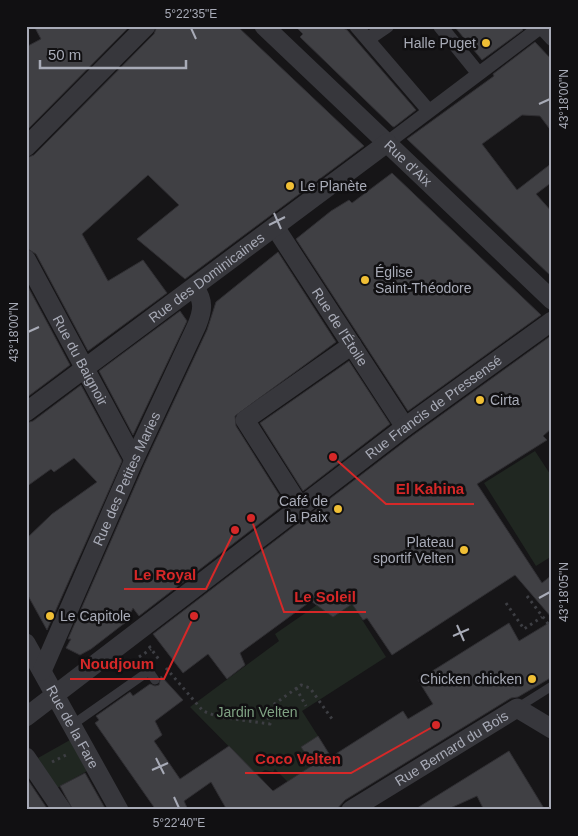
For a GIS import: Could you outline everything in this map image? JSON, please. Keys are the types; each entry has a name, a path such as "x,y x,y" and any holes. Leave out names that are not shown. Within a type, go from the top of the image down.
{"street":[{"path":"26,147 146,26"},
{"path":"356,26 429,111"},
{"path":"368,39 387,26"},
{"path":"440,26 478,73"},
{"path":"387,143 541,27 552,39"},
{"name":"Rue d'Aix","path":"268,28 552,300"},
{"name":"Rue des Dominicaines","path":"26,412 195,288 387,143"},
{"name":"Rue de l'Étoile","path":"275,227 405,427"},
{"name":"Rue du Baignoir","path":"26,259 134,460"},
{"name":"Rue des Petites Maries","path":"42,671 134,460 203,309 202,297 195,288"},
{"name":"Rue Francis de Pressensé","path":"55,695 405,427 552,321"},
{"path":"301,508 245,420 352,345"},
{"name":"Rue de la Fare","path":"26,643 119,810"},
{"path":"26,717 55,695"},
{"path":"517,708 552,729"},
{"name":"Rue Bernard du Bois","path":"351,810 371,802 517,708"},
{"path":"26,757 56,805"}],"lane":[{"path":"72,725 149,671 156,680"},
{"name":"Rue Bernard du Bois","path":"517,708 552,686"}],"path":[{"path":"527,596 552,629"},
{"path":"506,603 524,629 542,617"},
{"path":"176,679 203,711 219,717 270,724 266,710 301,685 310,688 332,719"},
{"path":"296,688 306,706"}],"green space":[{"path":"535,451 552,477 552,556 536,566 484,483"},
{"name":"Jardin Velten","path":"352,604 386,657 302,711 318,736 313,765 288,782 275,769 273,772 265,770 257,775 190,707 279,641 275,634 317,605"},
{"path":"70,740 87,771 57,788 38,758"}],"building":[{"path":"34,26 130,26 26,131 26,47 41,39"},
{"path":"157,26 237,26 364,146 185,279 137,239 179,205 148,175 82,234 108,281 143,260 167,293 88,351 36,254 26,248 26,158 34,155 154,34"},
{"path":"295,26 339,26 347,30 416,110 394,127 392,126 300,37 303,34"},
{"name":"Halle Puget","path":"454,26 519,26 523,30 482,60"},
{"path":"535,42 552,60 552,132 540,116 522,115 482,144 517,190 552,163 552,182 536,194 552,212 552,277 407,139 494,76 493,74"},
{"path":"392,173 541,315 408,411 296,239 331,211 349,200 352,203"},
{"path":"278,252 336,342 235,416 236,426 285,504 139,616 133,608 126,622 91,649 80,655 66,648 71,639 68,639 144,465 207,330 216,302"},
{"path":"26,283 70,365 26,398"},
{"path":"180,311 187,321 133,435 99,371"},
{"path":"552,335 552,428 543,436 547,440 477,484 542,583 552,575 552,618 515,575 392,655 367,618 363,620 352,604 333,617 311,601 240,653 245,665 227,679 208,654 183,673 153,634 412,436"},
{"path":"349,361 390,424 303,491 260,423"},
{"path":"81,385 122,461 47,630 26,592 26,539 52,514 97,482 74,458 54,472 51,469 26,487 26,423 33,421"},
{"path":"552,621 552,677 518,697 511,698 345,800 336,810 227,810 211,782 184,801 188,810 156,810 95,723 99,720 96,716 130,692 133,696 150,684 159,685 161,676 183,700 155,721 162,735 154,741 180,779 229,746 273,791 313,765 301,747 318,736 331,757 403,711 408,719 433,704 418,680 509,623 519,641"},
{"path":"509,751 545,810 484,810 477,796 446,810 414,810"},
{"path":"85,773 106,810 73,810 60,786"},
{"path":"26,777 48,810 26,810"}],"place":[{"name":"Halle Puget","path":"486,43"},
{"name":"Le Planète","path":"290,186"},
{"name":"Église Saint-Théodore","path":"365,280"},
{"name":"Cirta","path":"480,400"},
{"name":"El Kahina","path":"333,457"},
{"name":"Café de la Paix","path":"338,509"},
{"name":"Le Soleil","path":"251,518"},
{"name":"Le Royal","path":"235,530"},
{"name":"Plateau sportif Velten","path":"464,550"},
{"name":"Le Capitole","path":"50,616"},
{"name":"Noudjoum","path":"194,616"},
{"name":"Chicken chicken","path":"532,679"},
{"name":"Coco Velten","path":"436,725"}]}
